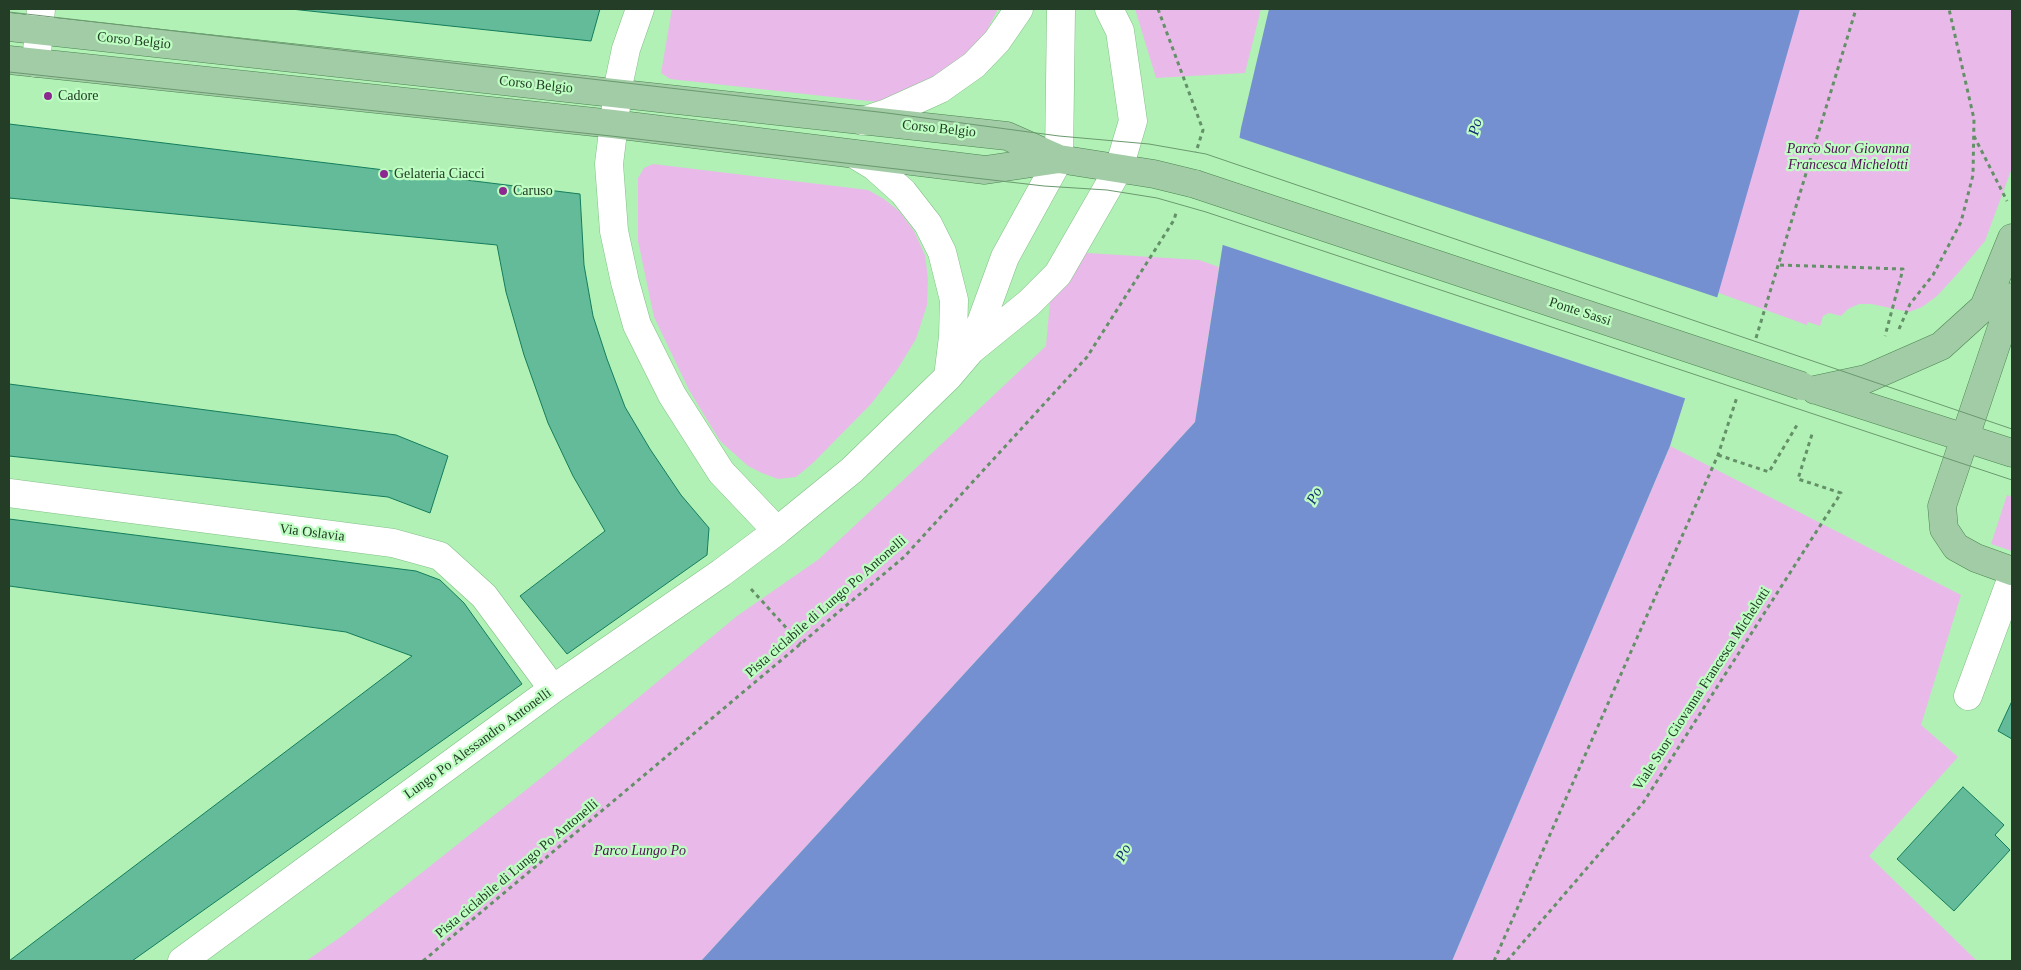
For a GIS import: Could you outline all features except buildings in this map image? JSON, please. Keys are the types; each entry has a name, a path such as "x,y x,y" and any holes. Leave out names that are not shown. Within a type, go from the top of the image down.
{"main road":[{"name":"Corso Belgio","path":"9,27 40,20 617,94 1007,136 1059,159 1120,168 1191,183"},
{"name":"Corso Belgio","path":"9,60 613,124 985,170 1059,159"},
{"name":"Ponte Sassi","path":"1191,183 2012,454"},
{"path":"1809,388 1866,378 1941,346 1984,307 2012,238"},
{"path":"2012,297 1942,506 1944,528 1956,547 1976,558 2012,571"}],"street":[{"path":"640,9 626,49 617,94 609,164 614,231 637,325 672,395 721,472 777,531"},
{"path":"863,121 887,113 940,89 974,65 997,41 1019,9"},
{"name":"Lungo Po Alessandro Antonelli","path":"971,350 1004,257 1059,159 1061,9"},
{"name":"Lungo Po Alessandro Antonelli","path":"182,961 553,689 730,566 777,531 852,470 948,376 971,350 1029,303 1058,274 1120,168 1133,121 1120,31 1109,9"},
{"path":"36,63 40,20"},
{"path":"854,154 874,166 903,192 928,224 942,252 954,300 953,337 948,376"},
{"name":"Via Oslavia","path":"9,493 393,543 440,556 484,596 553,689"},
{"path":"1968,696 2012,577"}],"path":[{"path":"1158,9 1203,130"},
{"path":"1856,9 1780,265 1903,269 1885,339"},
{"path":"1896,336 1910,304 1933,275 1961,222 1973,175 1974,119 1950,9"},
{"path":"1974,136 2007,201"},
{"name":"Pista ciclabile di Lungo Po Antonelli","path":"423,961 904,557 1087,357 1174,220 1191,183"},
{"path":"1494,961 1718,455 1769,472 1797,426"},
{"name":"Viale Suor Giovanna Francesca Michelotti","path":"1507,961 1643,803 1841,493 1798,479 1813,431"},
{"path":"730,566 801,644"}],"green space":[{"path":"672,9 998,9 985,34 966,57 917,91 877,102 670,79 661,73"},
{"path":"1135,9 1261,9 1245,73 1156,78"},
{"name":"Parco Suor Giovanna Francesca Michelotti","path":"1738,9 2012,9 2012,168 1985,241 1937,296 1922,307 1909,312 1871,304 1859,304 1848,309 1841,316 1829,313 1823,316 1820,326 1808,322 1807,325 1683,280"},
{"path":"653,164 868,190 884,199 899,211 914,231 925,255 928,279 927,305 916,339 897,370 871,404 813,463 796,477 778,479 762,473 748,466 720,441 689,390 654,317 638,241 638,178 644,168"},
{"name":"Parco Lungo Po","path":"1072,252 1199,260 1219,267 1195,422 701,961 306,961 342,936 541,778 737,616 819,559 1046,346 1050,302"},
{"path":"1670,446 1961,595 1921,725 1958,757 1869,856 1977,961 1452,961"},
{"path":"2007,495 2012,497 2012,551 1991,544"}],"water":[{"name":"Po","path":"1269,9 1800,9 1717,298 1670,446 1452,961 701,961 1195,422 1241,128"}],"pier":[{"path":"1237,137 1719,298 1687,399 1220,244"}],"tram line":[{"path":"9,12 887,113 1059,136 1149,144 1206,154 2012,429"},
{"path":"9,72 611,136 1044,186 1107,190 1157,198 1206,212 2012,480"}],"place":[{"name":"Cadore","path":"48,96"},
{"name":"Gelateria Ciacci","path":"384,174"},
{"name":"Caruso","path":"503,191"}]}
